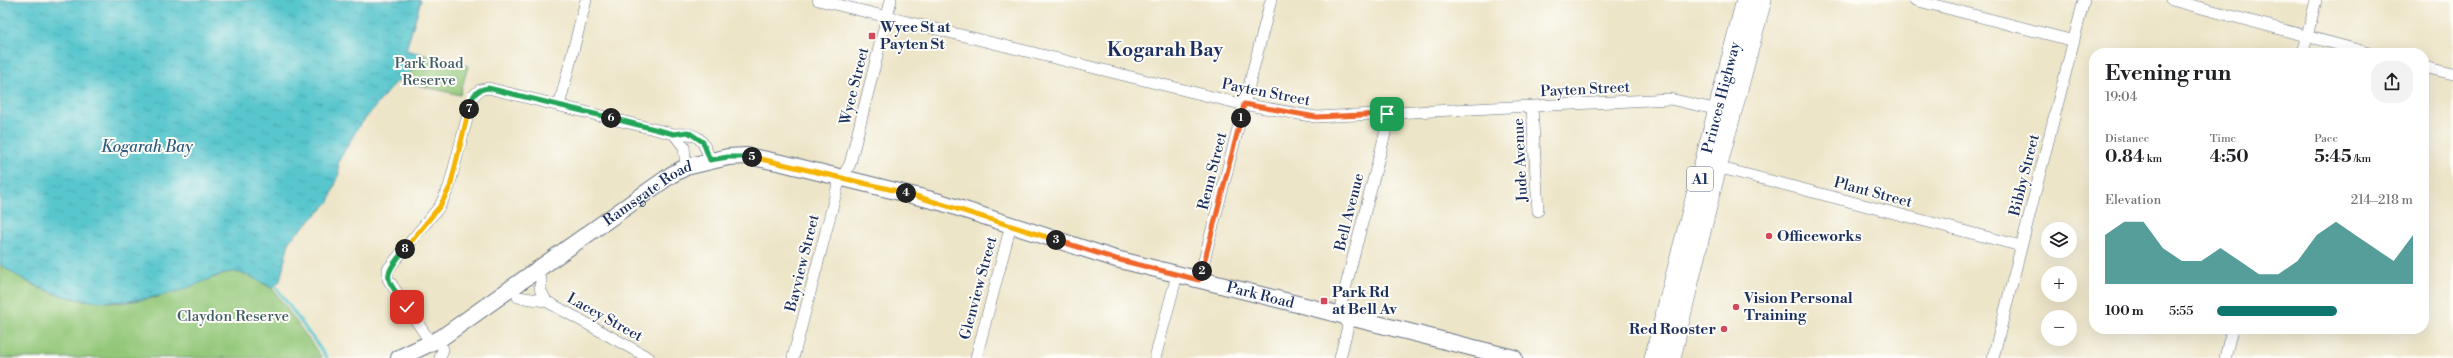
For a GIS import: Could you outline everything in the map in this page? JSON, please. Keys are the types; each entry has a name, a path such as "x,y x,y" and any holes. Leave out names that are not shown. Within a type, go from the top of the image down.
{"highway":[{"name":"Princes Highway","path":"1654,358 1719,110 1746,0"},
{"name":"Princes Highway","path":"1671,358 1717,167 1762,0"}],"main road":[{"name":"Park Road","path":"710,160 747,156 842,177 933,200 1116,259 1506,357"},
{"name":"Ramsgate Road","path":"399,358 438,350 671,175 686,167 710,160"},
{"name":"Ramsgate Road","path":"424,358 518,297 710,160"}],"street":[{"path":"559,106 586,0"},
{"name":"Payten Street","path":"818,0 1244,104 1316,117 1670,100 1719,110"},
{"name":"Wyee Street","path":"842,177 850,164 891,0"},
{"name":"Renn Street","path":"1199,280 1271,0"},
{"path":"1915,0 2074,41"},
{"name":"Bibby Street","path":"1993,358 2084,0"},
{"path":"2172,0 2350,48"},
{"path":"2304,48 2316,0"},
{"path":"2429,68 2453,74"},
{"path":"438,350 388,279 388,269 440,206 450,187 473,96 480,90 488,88 674,134 688,132 703,142 710,160"},
{"name":"Jude Avenue","path":"1532,107 1538,211"},
{"name":"Bell Avenue","path":"1340,358 1348,326 1341,305 1385,134 1387,114"},
{"path":"674,134 684,147 686,167"},
{"name":"Plant Street","path":"1717,167 2021,246"},
{"name":"Bayview Street","path":"793,358 838,185 842,177"},
{"name":"Glenview Street","path":"976,358 1011,225"},
{"path":"1156,358 1177,275"},
{"name":"Lacey Street","path":"541,280 540,289 546,302"},
{"name":"Lacey Street","path":"518,297 546,302 649,358"},
{"path":"2225,358 2231,334"}],"green space":[{"name":"Park Road Reserve","path":"422,54 468,66 460,95 403,82"},
{"name":"Claydon Reserve","path":"0,264 31,284 54,294 81,300 121,303 159,297 232,271 247,274 272,288 322,358 0,358"}],"water":[{"name":"Kogarah Bay","path":"0,0 421,0 406,50 422,54 403,82 396,81 357,129 338,162 339,174 329,202 289,241 280,281 272,288 244,274 230,272 185,289 160,296 112,302 89,300 66,296 44,289 22,278 0,264"}],"waterway":[{"path":"275,286 327,358"}],"place":[{"name":"Wyee St at Payten St","path":"872,36"},
{"name":"Officeworks","path":"1769,236"},
{"name":"Park Rd at Bell Av","path":"1324,301"},
{"name":"Vision Personal Training","path":"1736,307"},
{"name":"Red Rooster","path":"1724,329"}],"district":[{"name":"Kogarah Bay","path":"1165,49"}],"route":[{"path":"407,307 388,279 388,269 440,206 450,187 473,96 480,90 488,88 674,134 688,132 703,142 710,160 747,156 766,159 898,190 940,202 1116,259 1199,280 1244,104 1252,104 1316,117 1387,114"}]}
